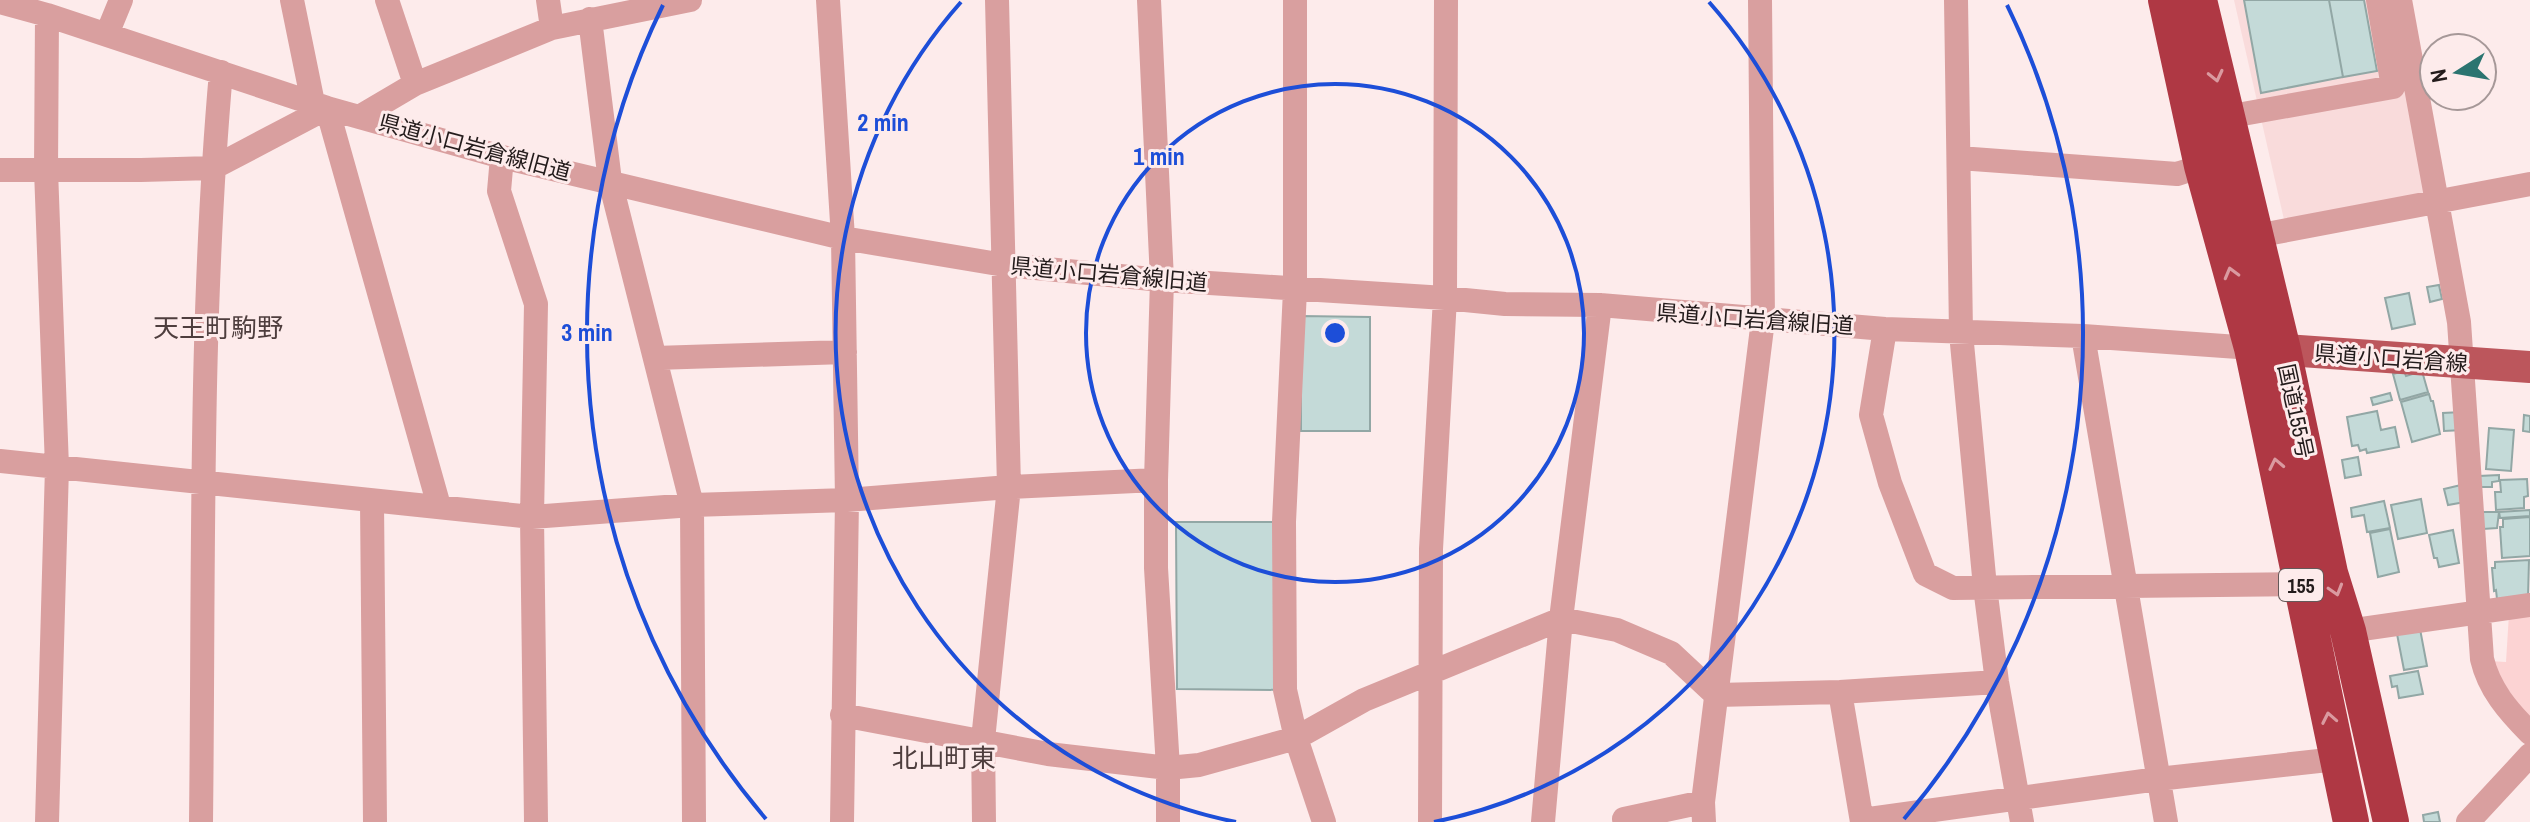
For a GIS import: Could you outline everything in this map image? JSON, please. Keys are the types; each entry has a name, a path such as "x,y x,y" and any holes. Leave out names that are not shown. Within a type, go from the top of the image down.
{"highway":[{"name":"国道155号","path":"2166,0 2202,166 2267,349 2348,631 2391,822"},
{"name":"国道155号","path":"2199,0 2256,236 2267,349 2301,584 2351,822"}],"main road":[{"name":"県道小口岩倉線","path":"2267,349 2530,367"}],"street":[{"path":"107,34 121,0"},
{"path":"292,0 320,105 439,506"},
{"path":"387,0 415,84"},
{"path":"548,0 552,28"},
{"path":"359,117 415,84 552,28 690,0"},
{"path":"828,0 843,238 845,352 847,500 842,822"},
{"path":"984,822 983,740 1009,487 997,0"},
{"path":"1149,0 1162,280 1156,568 1168,768 1168,822"},
{"path":"1295,0 1295,290 1284,522 1285,690 1296,738 1324,822"},
{"path":"1430,822 1431,549 1445,298 1446,0"},
{"path":"1624,819 1704,812 1763,320 1760,0"},
{"path":"1956,0 1961,333 1985,587 1997,682 2020,811"},
{"path":"2226,117 2393,87 2378,0"},
{"path":"2400,0 2459,322 2482,659 2486,676 2507,710 2530,733"},
{"name":"県道小口岩倉線旧道","path":"0,2 41,9 320,105 502,157 843,238 1004,265 1162,280 1505,304 1600,305 1885,329 2083,336 2267,349"},
{"path":"41,9 57,467 47,822"},
{"path":"590,19 610,181 692,505 694,822"},
{"path":"201,822 204,484 213,168 221,72"},
{"path":"0,170 213,168 320,105"},
{"path":"502,157 499,191 536,304 532,517 536,822"},
{"path":"1959,158 2177,174 2202,166"},
{"path":"2256,236 2530,184"},
{"path":"1543,822 1561,619 1600,305"},
{"path":"1885,329 1871,415 1890,483 1925,574 1953,588 2301,584"},
{"path":"2083,336 2166,822"},
{"path":"655,358 845,352"},
{"path":"0,461 532,517 692,505 847,500 1009,487 1156,480"},
{"path":"372,502 375,822"},
{"path":"2348,631 2530,605"},
{"path":"842,715 1048,754 1168,768 1199,765 1296,738 1364,700 1561,619 1617,630 1671,653 1716,695 1840,692 1997,682"},
{"path":"1840,692 1862,821 2020,811 2158,779 2337,759"},
{"path":"2468,822 2530,755"}],"shaded area":[{"path":"2234,0 2394,0 2428,189 2424,197 2285,224"},
{"path":"2530,611 2530,722 2489,661 2506,662 2509,614"}],"building":[{"path":"2244,0 2329,0 2343,77 2261,93"},
{"path":"2329,0 2364,0 2377,71 2343,77"},
{"path":"2439,285 2442,299 2430,302 2427,287"},
{"path":"2409,293 2415,324 2392,329 2385,298"},
{"path":"1301,316 1370,317 1370,431 1301,431"},
{"path":"2404,371 2406,376 2422,371 2428,392 2400,400 2393,374"},
{"path":"2390,393 2392,400 2373,405 2371,398"},
{"path":"2429,394 2440,434 2412,442 2401,402"},
{"path":"2377,411 2381,430 2395,427 2399,447 2367,453 2366,449 2360,451 2358,445 2352,446 2347,417"},
{"path":"2462,412 2463,430 2444,431 2443,413"},
{"path":"2524,415 2530,416 2530,432 2523,431"},
{"path":"2489,428 2514,430 2511,471 2486,469"},
{"path":"2358,457 2361,475 2345,478 2342,460"},
{"path":"2499,475 2499,481 2492,482 2492,487 2480,487 2479,476"},
{"path":"2527,479 2528,496 2524,497 2524,508 2496,510 2495,492 2501,492 2500,480"},
{"path":"2461,485 2465,502 2448,505 2444,489"},
{"path":"2421,499 2427,533 2398,539 2391,505"},
{"path":"2384,501 2390,528 2367,532 2364,515 2352,517 2351,508"},
{"path":"2530,510 2530,516 2500,518 2499,512"},
{"path":"2482,512 2499,512 2497,528 2483,529"},
{"path":"2530,517 2530,556 2502,558 2500,527 2503,527 2503,519"},
{"path":"1176,522 1284,522 1285,690 1177,689"},
{"path":"2390,529 2399,572 2378,577 2370,533"},
{"path":"2453,530 2459,563 2439,567 2429,535"},
{"path":"2529,560 2528,597 2497,599 2492,568 2495,568 2495,562"},
{"path":"2420,629 2427,666 2404,670 2397,634"},
{"path":"2418,671 2423,694 2399,698 2397,686 2392,687 2390,676"},
{"path":"2438,812 2440,822 2424,822 2423,815"}],"district":[{"name":"天王町駒野","path":"218,327"},
{"name":"北山町東","path":"944,757"}]}
